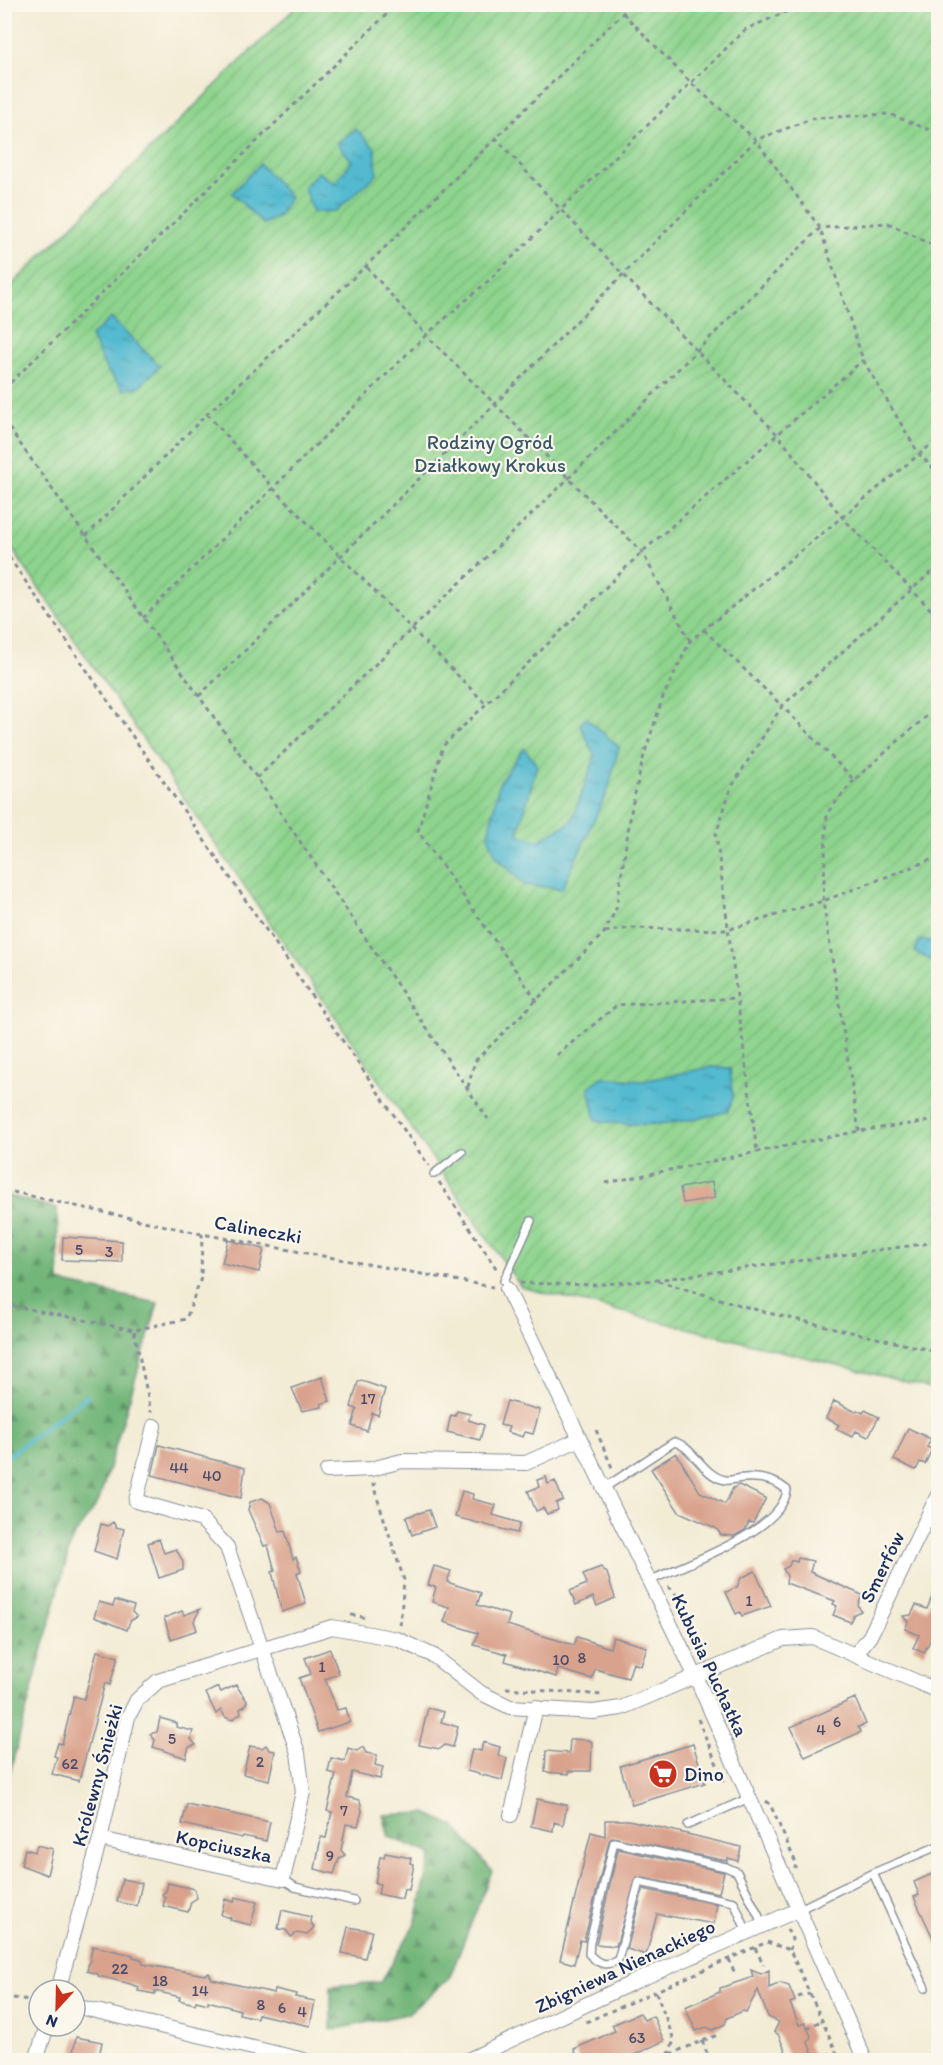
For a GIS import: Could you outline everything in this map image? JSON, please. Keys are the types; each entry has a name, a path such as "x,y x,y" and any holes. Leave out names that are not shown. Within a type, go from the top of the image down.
{"street":[{"name":"Kubusia Puchatka","path":"505,1285 695,1675 790,1886 865,2061"},
{"path":"154,1426 136,1501 202,1520 227,1547 260,1649"},
{"path":"327,1471 371,1469 402,1461 526,1463 580,1439"},
{"name":"Smerfów","path":"855,1654 870,1636 939,1495"},
{"name":"Królewny Śnieżki","path":"61,1978 100,1839 128,1717 137,1700 158,1681 332,1627 397,1639 434,1656 481,1693 510,1707 593,1712 621,1708 783,1639 813,1637 939,1691"},
{"name":"Kopciuszka","path":"100,1839 283,1879 303,1792 298,1752 260,1649"},
{"path":"511,1815 536,1707"},
{"name":"Zbigniewa Nienackiego","path":"468,2061 800,1909"},
{"path":"87,2009 304,2061"},
{"path":"36,2061 43,2038"}],"lane":[{"path":"434,1174 462,1152"},
{"path":"505,1285 531,1221"},
{"path":"604,1488 674,1442 681,1443 711,1473 726,1480 765,1479 780,1484 787,1490 786,1502 757,1531 649,1581"},
{"path":"688,1825 750,1799"},
{"path":"747,1932 734,1902 639,1882 618,1960 609,1965 597,1962 589,1954 590,1942 614,1842 726,1867 737,1872 763,1925"},
{"path":"800,1909 873,1873 939,1846"},
{"path":"873,1873 925,1988"},
{"path":"283,1879 295,1887 354,1901"}],"path":[{"path":"4,389 397,4"},
{"path":"86,536 207,414 366,266 632,4"},
{"path":"143,618 426,335 561,210 747,29 795,8 823,4"},
{"path":"908,4 939,18"},
{"path":"623,13 692,84 756,140 820,228 863,360 919,454 939,473"},
{"path":"199,696 495,404 756,140 814,118 888,114 939,133"},
{"path":"495,137 561,210 777,434 842,517 939,617"},
{"path":"257,778 569,478 820,228 888,223 939,248"},
{"path":"366,266 426,335 642,552 690,641"},
{"path":"537,1001 418,831 443,746 642,552 863,360"},
{"path":"207,414 273,488 486,704"},
{"path":"4,421 257,778 488,1119"},
{"path":"468,1087 475,1061 604,933 616,909 632,806 644,755 663,697 690,641 939,439"},
{"path":"4,550 434,1174 505,1285"},
{"path":"757,1152 716,834 731,788 782,706 939,566"},
{"path":"704,630 854,780"},
{"path":"859,1131 823,901 827,813 854,780 939,706"},
{"path":"604,933 630,928 727,930 823,901 939,857"},
{"path":"557,1055 617,1005 736,998"},
{"path":"606,1183 859,1131 939,1120"},
{"name":"Calineczki","path":"4,1190 202,1234 505,1285 592,1285 656,1280 939,1242"},
{"path":"4,1304 134,1330 186,1319 201,1278 202,1234"},
{"path":"656,1280 764,1312 939,1352"},
{"path":"134,1330 154,1426"},
{"path":"596,1430 618,1479"},
{"path":"383,1480 373,1485 404,1580 399,1628"},
{"path":"662,1575 668,1588 677,1594 692,1624 691,1637"},
{"path":"350,1615 370,1618"},
{"path":"390,1625 409,1631"},
{"path":"500,1687 605,1695"},
{"path":"700,1710 697,1722 724,1780 732,1782 750,1799 770,1804 796,1863 795,1872 800,1882 790,1886"},
{"path":"781,1917 792,1939 790,1950 840,2061"},
{"path":"668,2061 674,2040 656,1992 767,1942 790,1950"},
{"path":"755,1947 764,1965"},
{"path":"729,1959 735,1974"},
{"path":"798,1997 809,1994"},
{"path":"4,1997 27,2000"},
{"path":"807,2028 821,2021"},
{"path":"939,2028 932,2036 939,2052 939,2060"},
{"path":"670,2054 720,2034"},
{"path":"702,2041 709,2058"},
{"path":"818,2058 836,2051"}],"green space":[{"name":"Rodziny Ogród Działkowy Krokus","path":"298,5 938,5 938,1390 521,1287 5,539 5,291"},
{"path":"5,1195 57,1208 59,1282 158,1303 99,1501 72,1539 5,1791"},
{"path":"426,1813 454,1826 492,1871 449,1979 407,2014 331,2030 331,1986 381,1982 415,1924 432,1854 389,1837 383,1815"}],"water":[{"path":"356,129 375,148 377,174 336,211 313,212 304,187 318,172 335,183 352,161 337,143"},
{"path":"260,164 290,197 278,217 263,224 232,193"},
{"path":"111,318 160,366 140,386 124,390 106,369 91,336"},
{"path":"586,718 619,747 608,790 562,889 525,885 497,857 488,836 499,783 524,748 537,765 518,834 539,841 571,822 595,757 580,724"},
{"path":"938,937 938,963 914,952 920,940 931,941"},
{"path":"710,1067 730,1068 733,1098 728,1111 696,1119 663,1123 629,1124 596,1120 589,1087 602,1077 643,1081"}],"building":[{"path":"712,1182 715,1198 683,1203 680,1188"},
{"path":"63,1237 122,1241 122,1262 62,1260"},
{"path":"228,1240 264,1249 259,1272 222,1263"},
{"path":"322,1377 330,1401 321,1404 322,1407 302,1411 292,1388"},
{"path":"362,1381 385,1389 378,1415 372,1413 367,1431 352,1426 357,1409 351,1407 358,1382"},
{"path":"507,1401 540,1410 533,1434 525,1432 523,1437 507,1432 509,1427 500,1425"},
{"path":"834,1401 856,1412 857,1410 863,1413 865,1410 879,1417 868,1437 856,1431 852,1437 836,1429 839,1425 826,1418"},
{"path":"457,1411 470,1414 468,1420 484,1425 480,1440 447,1432 451,1415 455,1416"},
{"path":"908,1428 931,1439 927,1447 932,1449 925,1464 920,1462 916,1470 894,1460"},
{"path":"159,1445 245,1468 241,1498 152,1475"},
{"path":"676,1453 700,1492 725,1504 733,1488 739,1485 766,1498 753,1523 749,1522 745,1530 734,1536 721,1535 716,1528 679,1512 651,1469"},
{"path":"546,1477 548,1484 555,1481 563,1500 556,1503 558,1510 547,1514 543,1508 536,1511 528,1491 539,1487 537,1480"},
{"path":"462,1491 473,1494 472,1499 496,1505 493,1515 520,1523 517,1533 455,1517"},
{"path":"262,1498 270,1503 280,1532 285,1531 293,1559 296,1557 301,1571 297,1573 306,1604 282,1612 268,1545 264,1546 248,1510 250,1502"},
{"path":"429,1510 435,1527 412,1535 406,1517"},
{"path":"113,1522 116,1527 124,1529 117,1559 94,1551 101,1524 108,1526"},
{"path":"159,1539 164,1553 176,1549 183,1562 183,1570 159,1578 148,1543"},
{"path":"798,1558 813,1561 810,1572 862,1595 858,1605 861,1611 854,1614 850,1622 833,1615 837,1606 833,1604 835,1601 786,1583 787,1576 783,1569 789,1566 791,1560 797,1562"},
{"path":"434,1566 451,1571 447,1582 481,1593 477,1605 510,1615 507,1625 574,1645 577,1637 610,1648 613,1637 647,1647 641,1666 633,1663 628,1678 595,1669 592,1679 558,1669 556,1677 505,1661 507,1654 474,1645 478,1633 444,1622 449,1607 432,1602 436,1587 428,1585"},
{"path":"601,1567 607,1573 615,1598 597,1606 593,1597 576,1605 570,1591 587,1584 583,1574"},
{"path":"755,1571 771,1606 742,1616 740,1612 736,1614 726,1592 737,1587 741,1578"},
{"path":"938,1582 939,1622 924,1653 913,1648 919,1635 905,1629 908,1622 903,1616 911,1615 916,1605 927,1609"},
{"path":"115,1600 134,1606 132,1612 137,1617 130,1621 127,1630 94,1617 99,1602 113,1606"},
{"path":"200,1609 194,1621 197,1630 171,1639 164,1618 182,1611 184,1615"},
{"path":"330,1649 339,1674 325,1679 337,1710 346,1708 350,1722 318,1732 299,1678 311,1674 305,1658"},
{"path":"97,1651 118,1657 110,1685 105,1683 79,1781 52,1774 57,1757 54,1756 58,1743 62,1744 74,1696 84,1699"},
{"path":"236,1685 247,1701 240,1709 241,1713 232,1720 225,1717 221,1710 216,1714 206,1693 218,1687 221,1692"},
{"path":"855,1698 866,1724 858,1727 861,1732 805,1757 791,1727"},
{"path":"428,1708 444,1712 441,1722 458,1727 453,1747 445,1745 440,1749 419,1745"},
{"path":"160,1718 177,1723 176,1727 193,1731 191,1739 196,1745 189,1747 186,1758 153,1747 155,1740 150,1734 157,1732"},
{"path":"570,1739 592,1742 591,1771 569,1771 569,1774 545,1772 546,1751 569,1753"},
{"path":"483,1742 500,1747 498,1755 507,1758 502,1780 467,1771 472,1749 481,1751"},
{"name":"Dino","path":"693,1744 705,1783 632,1805 620,1766"},
{"path":"266,1745 269,1750 275,1751 269,1780 243,1774 250,1746 262,1748"},
{"path":"363,1747 366,1753 377,1755 375,1765 383,1767 380,1779 352,1772 347,1797 360,1800 362,1811 358,1826 346,1824 341,1850 345,1855 339,1859 334,1874 315,1869 321,1837 326,1838 332,1812 327,1811 336,1774 328,1772 331,1758 345,1761 348,1748 357,1751"},
{"path":"537,1799 567,1805 563,1825 554,1822 553,1831 531,1826"},
{"path":"187,1804 270,1822 266,1841 243,1836 242,1838 182,1824"},
{"path":"605,1820 629,1820 741,1847 738,1861 728,1858 727,1861 612,1837 609,1841 584,1941 580,1940 574,1964 560,1960 591,1832 605,1836"},
{"path":"37,1845 53,1849 47,1875 21,1865 25,1849 35,1852"},
{"path":"618,1849 724,1872 719,1893 637,1877 616,1946 596,1944"},
{"path":"385,1853 411,1858 410,1863 414,1864 409,1890 404,1889 402,1899 378,1894 380,1884 375,1883 380,1857 384,1857"},
{"path":"939,1871 939,1951 914,1897 919,1895 914,1882"},
{"path":"122,1879 142,1883 137,1906 117,1902"},
{"path":"168,1883 194,1889 197,1898 191,1902 188,1912 163,1906 165,1898 162,1894 166,1891"},
{"path":"643,1889 717,1904 714,1924 657,1914 646,1955 627,1949"},
{"path":"235,1897 257,1902 251,1925 230,1920 231,1918 221,1915 225,1899 234,1902"},
{"path":"282,1910 311,1917 310,1921 314,1927 307,1935 297,1933 291,1937 286,1930 278,1929"},
{"path":"348,1927 372,1931 365,1958 342,1953"},
{"path":"93,1946 133,1955 141,1959 143,1964 205,1975 209,1973 212,1979 274,1993 275,1989 296,1994 295,1997 315,2001 310,2026 258,2014 257,2018 239,2014 240,2010 208,2001 208,2004 196,2001 195,2004 179,2000 180,1997 155,1991 155,1994 138,1991 139,1987 87,1971"},
{"path":"751,1970 761,1974 769,1970 769,1988 780,1983 789,1986 795,2001 790,2003 799,2025 805,2023 811,2036 808,2043 816,2061 790,2061 778,2034 774,2032 779,2022 768,2017 758,1990 746,2012 743,2011 727,2018 725,2024 713,2030 706,2027 696,2031 685,2007 720,1992 720,1988 753,1977"},
{"path":"640,2013 644,2020 653,2016 664,2041 621,2061 579,2061 574,2049 615,2031 612,2025"},
{"path":"76,2038 102,2042 98,2061 74,2061 72,2058"}],"waterway":[{"path":"4,1459 87,1396"}],"place":[{"name":"Dino","path":"663,1774"}]}
